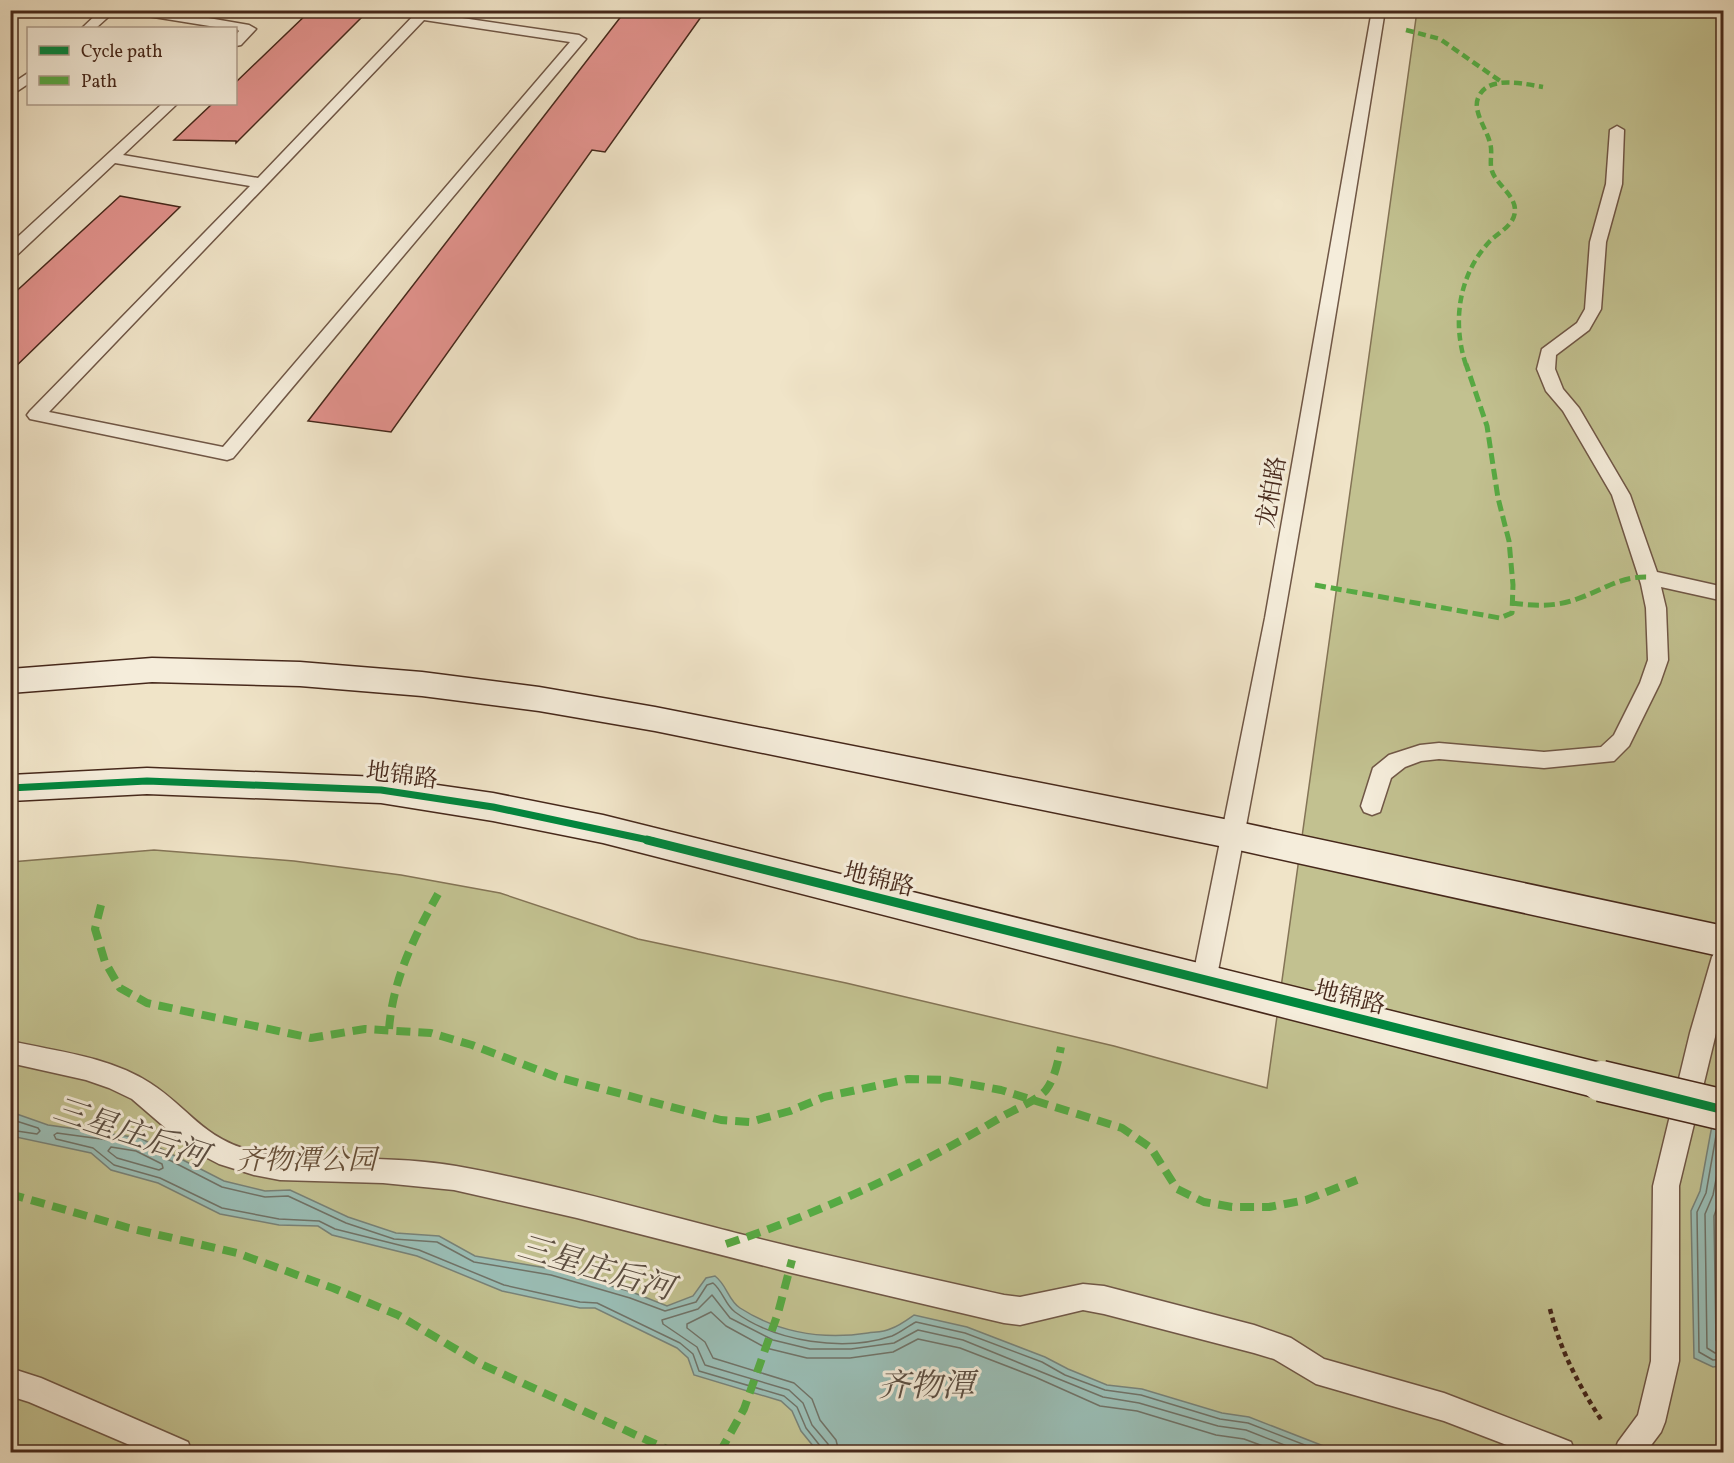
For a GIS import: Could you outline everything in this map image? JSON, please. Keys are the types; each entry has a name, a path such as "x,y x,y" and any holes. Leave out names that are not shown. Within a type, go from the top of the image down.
{"street":[{"path":"10,681 152,670 300,674 422,684 539,699 655,719 1234,835 1724,942"},
{"name":"地锦路","path":"10,788 147,781 381,790 493,807 603,829 1724,1110"}],"lane":[{"path":"89,27 110,10"},
{"path":"135,10 232,27"},
{"name":"龙柏路","path":"1204,981 1234,835 1295,508 1379,10"},
{"path":"421,16 579,39 227,454 36,415 261,183 421,16"},
{"path":"237,28 249,30 237,41"},
{"path":"10,92 27,78"},
{"path":"10,253 169,105"},
{"path":"1372,806 1382,774 1397,761 1420,753 1439,751 1544,760 1606,755 1622,740 1650,683 1658,660 1656,608 1621,495 1570,408 1555,391 1546,369 1548,353 1583,326 1593,309 1598,242 1614,184 1617,130"},
{"path":"112,158 261,183"},
{"path":"1648,577 1724,594"},
{"path":"1628,1452 1651,1422 1665,1361 1666,1186 1702,1033 1724,957"},
{"path":"10,1052 86,1069 132,1087 164,1110 199,1142 237,1158 280,1168 383,1171 454,1178 566,1202 792,1260 1004,1309 1020,1311 1083,1297 1131,1305 1272,1345 1325,1373 1474,1417 1517,1437 1561,1452"},
{"path":"10,1382 31,1388 178,1452"}],"path":[{"path":"1550,1309 1555,1332 1567,1362 1608,1431"}],"green space":[{"name":"齐物潭公园","path":"1417,11 1723,11 1723,1452 11,1452 11,862 154,850 294,861 401,875 500,893 638,939 846,983 1114,1046 1267,1088"}],"water":[{"path":"1723,1065 1724,1363 1713,1367 1694,1358 1691,1211 1700,1191"},
{"name":"齐物潭","path":"11,1112 48,1125 140,1138 224,1181 265,1191 290,1190 348,1217 396,1233 439,1236 475,1256 552,1269 632,1292 667,1306 693,1296 706,1278 715,1276 740,1308 755,1317 786,1329 818,1335 851,1335 888,1330 914,1315 967,1327 1045,1357 1107,1385 1142,1389 1222,1413 1249,1417 1339,1452 818,1452 801,1431 792,1411 781,1401 694,1375 688,1358 677,1348 595,1308 580,1308 502,1291 417,1256 332,1235 318,1226 279,1225 220,1214 158,1183 111,1170 91,1153 11,1136"}],"building":[{"path":"311,10 369,10 236,143 236,141 174,140 211,105 237,105 237,81"},
{"path":"626,10 706,10 605,152 592,150 391,432 308,421"},
{"path":"120,196 180,207 10,372 10,297"}],"marked path":[{"path":"1406,30 1440,39 1503,83"},
{"path":"1315,585 1500,618 1512,613 1513,585 1509,541 1498,498 1487,426 1465,361 1458,332 1461,294 1467,274 1489,242 1509,225 1515,211 1513,203 1492,171 1491,145 1476,106 1479,96 1484,89 1502,83 1543,87"},
{"path":"1512,603 1553,605 1578,599 1619,580 1648,577"},
{"path":"389,1029 394,993 405,958 438,894"},
{"path":"101,905 95,929 105,962 120,988 147,1003 311,1038 365,1029 431,1033 472,1045 557,1077 721,1120 750,1122 790,1111 824,1097 908,1079 947,1080 1001,1090 1122,1128 1151,1148 1177,1189 1204,1202 1232,1207 1269,1207 1306,1200 1357,1180"},
{"path":"726,1244 787,1224 906,1171 990,1124 1045,1091 1056,1068 1061,1047"},
{"path":"10,1194 129,1228 237,1253 333,1288 398,1315 481,1364 673,1452"},
{"path":"720,1452 744,1409 778,1313 792,1260"}],"cycle path":[{"path":"10,788 147,781 381,790 493,807 603,829 1724,1110"}],"water label":[{"name":"三星庄后河","path":"131,1132"},
{"name":"三星庄后河","path":"596,1267"}]}
